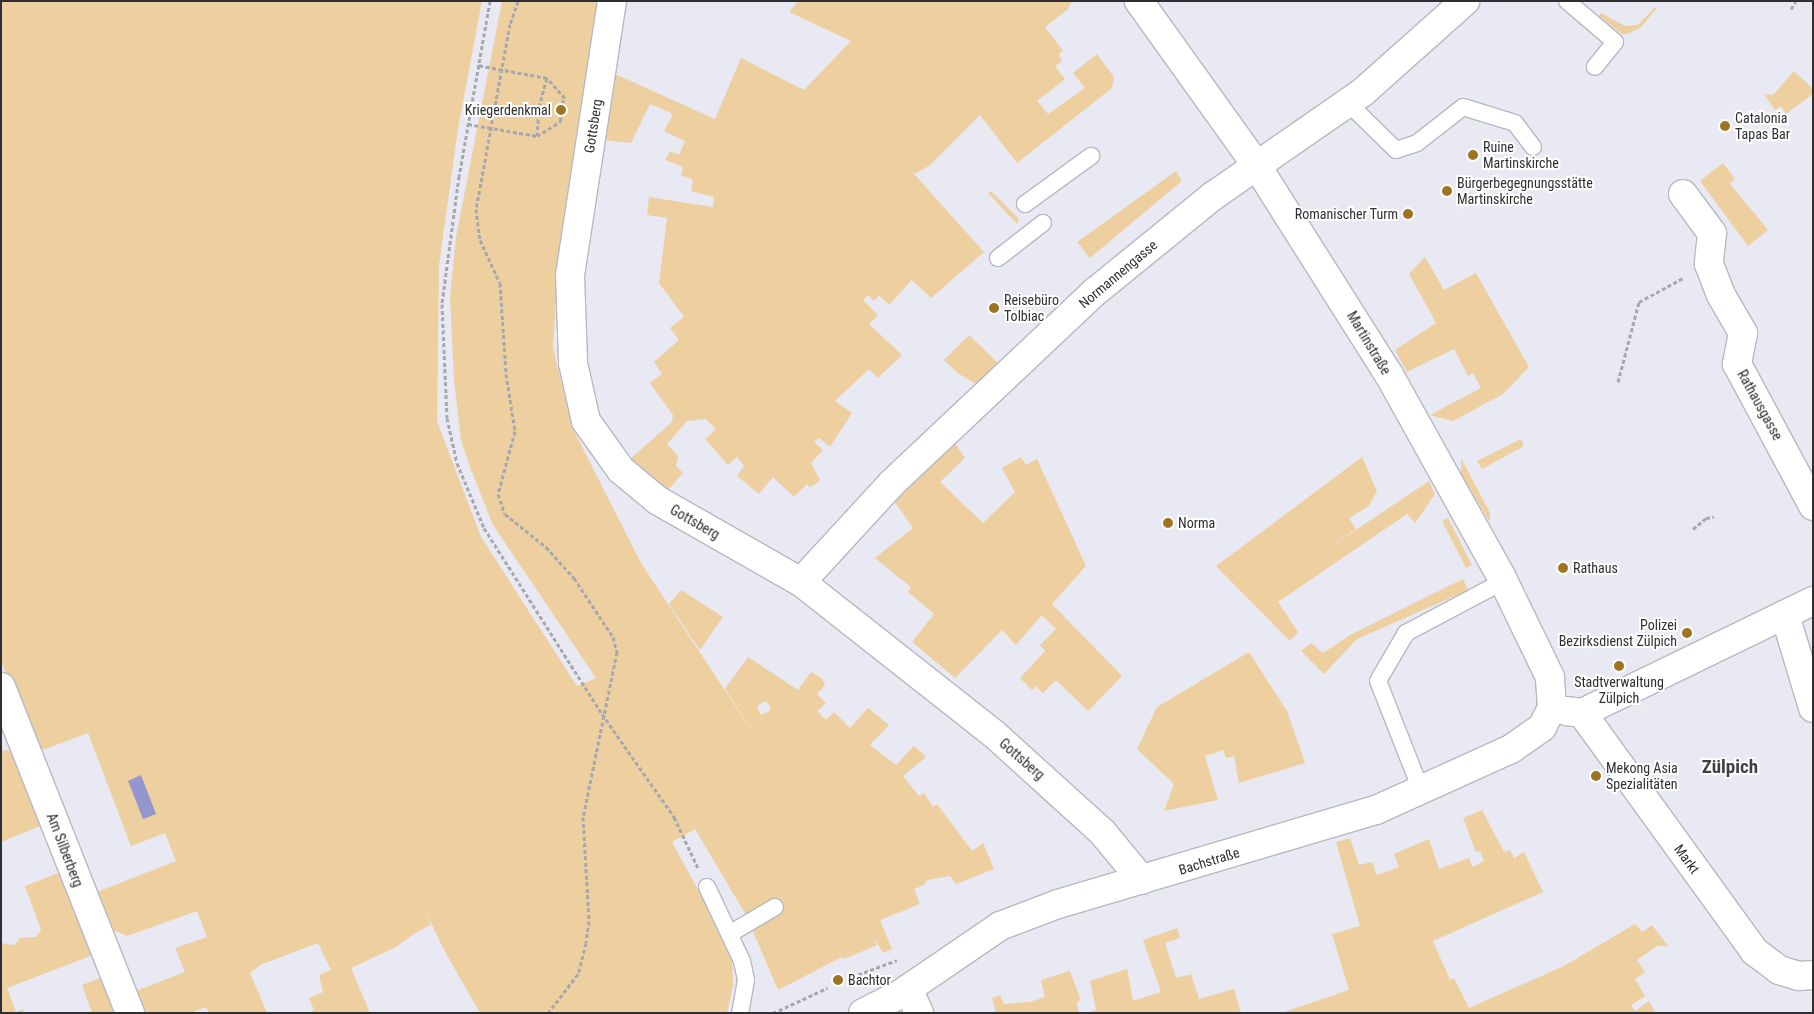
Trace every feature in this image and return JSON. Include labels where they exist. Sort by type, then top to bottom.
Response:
[{"type":"street","name":"Gottsberg","points":[[612,1],[570,275],[573,364],[580,404],[599,441],[620,470],[657,500],[800,582],[846,615],[1021,756],[1103,834],[1142,880]]},
{"type":"street","name":"Martinstraße","points":[[1139,1],[1257,166],[1389,375],[1504,581],[1550,677],[1552,708]]},
{"type":"street","name":"Normannengasse","points":[[800,582],[892,483],[1018,361],[1106,282],[1257,166],[1348,103],[1465,1]]},
{"type":"street","name":"Rathausgasse","points":[[1684,194],[1712,233],[1709,264],[1720,295],[1743,333],[1737,364],[1813,506]]},
{"type":"street","points":[[1552,708],[1582,714],[1813,601]]},
{"type":"street","points":[[1785,615],[1813,708]]},
{"type":"street","name":"Am Silberberg","points":[[1,687],[130,1013]]},
{"type":"street","name":"Bachstraße","points":[[863,1013],[913,1001],[1000,926],[1058,904],[1376,810],[1523,742],[1542,727],[1552,708]]},
{"type":"street","name":"Markt","points":[[1582,714],[1754,951],[1779,970],[1799,976],[1813,975]]},
{"type":"lane","points":[[1567,1],[1615,42],[1595,67]]},
{"type":"lane","points":[[1348,103],[1396,150],[1418,143],[1463,107],[1515,123],[1534,147]]},
{"type":"lane","points":[[1024,204],[1091,156]]},
{"type":"lane","points":[[998,258],[1043,222]]},
{"type":"lane","points":[[1422,790],[1378,681],[1406,633],[1504,581]]},
{"type":"lane","points":[[707,887],[731,932],[746,980],[740,1013]]},
{"type":"lane","points":[[731,932],[775,907]]},
{"type":"path","points":[[490,1],[477,65],[442,304],[447,418],[458,463],[484,528],[602,714],[674,817],[707,887]]},
{"type":"path","points":[[518,1],[502,71],[476,208],[480,240],[500,283],[506,374],[515,431],[501,476],[500,505],[512,521],[563,564],[613,637],[616,665],[602,714],[583,817],[589,921],[586,942],[578,974],[548,1013]]},
{"type":"path","points":[[1791,8],[1796,1]]},
{"type":"path","points":[[468,124],[537,136],[562,122],[559,109],[565,98],[547,78],[477,65]]},
{"type":"path","points":[[537,136],[539,107],[547,78]]},
{"type":"path","points":[[1618,382],[1639,302],[1709,264]]},
{"type":"path","points":[[1693,529],[1706,518],[1714,517]]},
{"type":"path","points":[[773,1013],[826,988]]},
{"type":"shaded area","points":[[1,1],[482,1],[458,129],[439,265],[437,421],[481,537],[577,686],[596,678],[493,525],[470,467],[461,440],[454,380],[450,296],[456,237],[502,1],[601,1],[569,189],[557,286],[553,347],[572,427],[641,563],[774,765],[725,689],[748,657],[798,690],[811,672],[822,678],[825,685],[817,694],[826,703],[817,711],[826,720],[834,712],[850,728],[868,708],[889,725],[870,745],[896,765],[914,746],[926,757],[903,776],[919,796],[924,793],[933,807],[937,804],[972,851],[983,843],[994,869],[956,884],[950,876],[927,880],[924,885],[914,889],[920,904],[880,920],[892,949],[883,953],[874,937],[877,945],[844,959],[842,957],[778,990],[746,915],[695,829],[672,842],[732,952],[733,986],[727,1013],[480,1013],[444,950],[424,908],[431,925],[415,933],[396,947],[351,968],[370,1013],[309,1013],[314,1010],[309,998],[323,992],[319,975],[331,970],[318,943],[260,965],[250,973],[267,1013],[209,1013],[206,1007],[190,1013],[139,1013],[131,993],[185,972],[175,948],[207,937],[197,911],[127,936],[106,927],[92,894],[176,861],[165,833],[131,846],[88,733],[37,752],[1,661]],"holes":[[[765,701],[770,706],[770,711],[761,715],[757,706]]]},
{"type":"shaded area","points":[[798,1],[1072,1],[1068,9],[1045,27],[1063,51],[1059,54],[1062,61],[1055,66],[1065,79],[1037,101],[1048,114],[1085,88],[1073,73],[1097,54],[1114,77],[1112,88],[1017,163],[980,115],[929,166],[914,174],[984,252],[931,298],[912,280],[889,305],[879,295],[874,301],[868,295],[863,300],[878,315],[869,324],[902,355],[878,378],[869,369],[835,401],[852,413],[830,447],[819,438],[814,442],[823,450],[811,463],[820,480],[810,488],[807,484],[794,497],[773,477],[759,494],[737,476],[744,466],[737,457],[728,465],[705,439],[716,429],[706,419],[687,421],[667,444],[678,456],[676,466],[683,473],[664,495],[628,461],[672,422],[673,415],[650,383],[662,374],[654,362],[679,340],[670,328],[684,317],[659,283],[667,218],[647,215],[649,197],[713,207],[714,197],[691,191],[693,180],[681,175],[683,167],[665,160],[670,151],[679,155],[685,141],[664,131],[673,114],[650,104],[631,143],[604,140],[615,74],[715,119],[741,58],[804,90],[851,41],[789,12]]},
{"type":"shaded area","points":[[1655,7],[1657,8],[1640,28],[1627,34],[1622,34],[1599,16],[1601,13],[1625,26],[1638,25]]},
{"type":"shaded area","points":[[1794,71],[1813,89],[1813,94],[1786,114],[1781,106],[1775,110],[1764,94],[1773,95]]},
{"type":"shaded area","points":[[1723,163],[1735,179],[1730,184],[1768,230],[1748,246],[1700,181]]},
{"type":"shaded area","points":[[1176,171],[1182,181],[1090,258],[1077,242]]},
{"type":"shaded area","points":[[991,191],[1019,219],[1017,224],[988,193]]},
{"type":"shaded area","points":[[1425,257],[1444,290],[1476,273],[1529,367],[1503,394],[1453,421],[1430,415],[1481,388],[1473,373],[1468,376],[1454,349],[1407,372],[1395,350],[1436,323],[1409,274]]},
{"type":"shaded area","points":[[969,335],[1003,368],[981,387],[959,374],[944,360]]},
{"type":"shaded area","points":[[1521,439],[1524,446],[1482,469],[1477,461]]},
{"type":"shaded area","points":[[953,440],[965,458],[940,482],[983,523],[1015,492],[1002,468],[1021,457],[1026,465],[1037,459],[1086,566],[1052,604],[1122,676],[1088,711],[1056,680],[1043,693],[1035,686],[1032,690],[1020,678],[1045,651],[1040,645],[1056,629],[1042,615],[1016,645],[1002,630],[955,678],[912,642],[934,614],[908,592],[911,587],[875,558],[913,528],[892,498]]},
{"type":"shaded area","points":[[1362,457],[1377,491],[1369,506],[1349,518],[1356,529],[1320,554],[1429,481],[1435,494],[1415,523],[1407,514],[1278,602],[1298,632],[1290,641],[1216,566]]},
{"type":"shaded area","points":[[1461,458],[1490,513],[1490,522],[1461,474]]},
{"type":"shaded area","points":[[1448,518],[1472,565],[1466,568],[1442,521]]},
{"type":"shaded area","points":[[1463,579],[1468,590],[1357,639],[1324,674],[1301,651],[1311,643],[1323,653],[1352,634]]},
{"type":"shaded area","points":[[681,590],[723,617],[700,650],[669,604]]},
{"type":"shaded area","points":[[1249,652],[1287,711],[1305,763],[1239,783],[1234,756],[1226,758],[1223,750],[1205,756],[1218,800],[1164,811],[1174,784],[1137,749],[1157,707]]},
{"type":"shaded area","points":[[7,750],[14,753],[43,825],[1,842],[1,751]]},
{"type":"shaded area","points":[[1482,810],[1504,852],[1510,850],[1514,858],[1524,852],[1543,892],[1433,941],[1450,980],[1454,978],[1469,1008],[1564,966],[1635,924],[1642,932],[1652,925],[1668,946],[1657,946],[1637,960],[1645,972],[1635,979],[1645,996],[1631,1005],[1635,1011],[1649,1001],[1655,1012],[1661,1013],[1281,1013],[1349,990],[1332,934],[1360,926],[1336,842],[1350,838],[1359,865],[1372,862],[1377,875],[1399,867],[1394,854],[1429,839],[1439,869],[1469,858],[1472,867],[1484,861],[1480,851],[1476,852],[1463,818]]},
{"type":"shaded area","points":[[61,872],[93,955],[7,988],[16,1012],[23,1009],[24,1013],[1,1013],[1,943],[15,945],[20,938],[36,937],[41,930],[25,886]]},
{"type":"shaded area","points":[[1177,928],[1180,938],[1165,943],[1176,978],[1191,974],[1199,999],[1234,989],[1241,1013],[1087,1013],[1096,1010],[1090,981],[1127,969],[1133,1001],[1161,992],[1143,940]]},
{"type":"shaded area","points":[[1070,971],[1081,1000],[1077,1002],[1079,1013],[996,1013],[992,998],[1000,995],[1004,1004],[1030,1002],[1045,997],[1041,980]]},
{"type":"shaded area","points":[[102,977],[115,1013],[92,1013],[82,985]]},
{"type":"water","points":[[141,775],[156,814],[143,819],[128,781]]},
{"type":"place","name":"Kriegerdenkmal","points":[[561,110]]},
{"type":"place","name":"Catalonia Tapas Bar","points":[[1725,126]]},
{"type":"place","name":"Ruine Martinskirche","points":[[1473,155]]},
{"type":"place","name":"Bürgerbegegnungsstätte Martinskirche","points":[[1447,191]]},
{"type":"place","name":"Romanischer Turm","points":[[1408,214]]},
{"type":"place","name":"Reisebüro Tolbiac","points":[[994,308]]},
{"type":"place","name":"Norma","points":[[1168,523]]},
{"type":"place","name":"Rathaus","points":[[1563,568]]},
{"type":"place","name":"Polizei Bezirksdienst Zülpich","points":[[1687,633]]},
{"type":"place","name":"Stadtverwaltung Zülpich","points":[[1619,666]]},
{"type":"place","name":"Mekong Asia Spezialitäten","points":[[1596,776]]},
{"type":"place","name":"Bachtor","points":[[838,980]]},
{"type":"district","name":"Zülpich","points":[[1730,767]]}]
